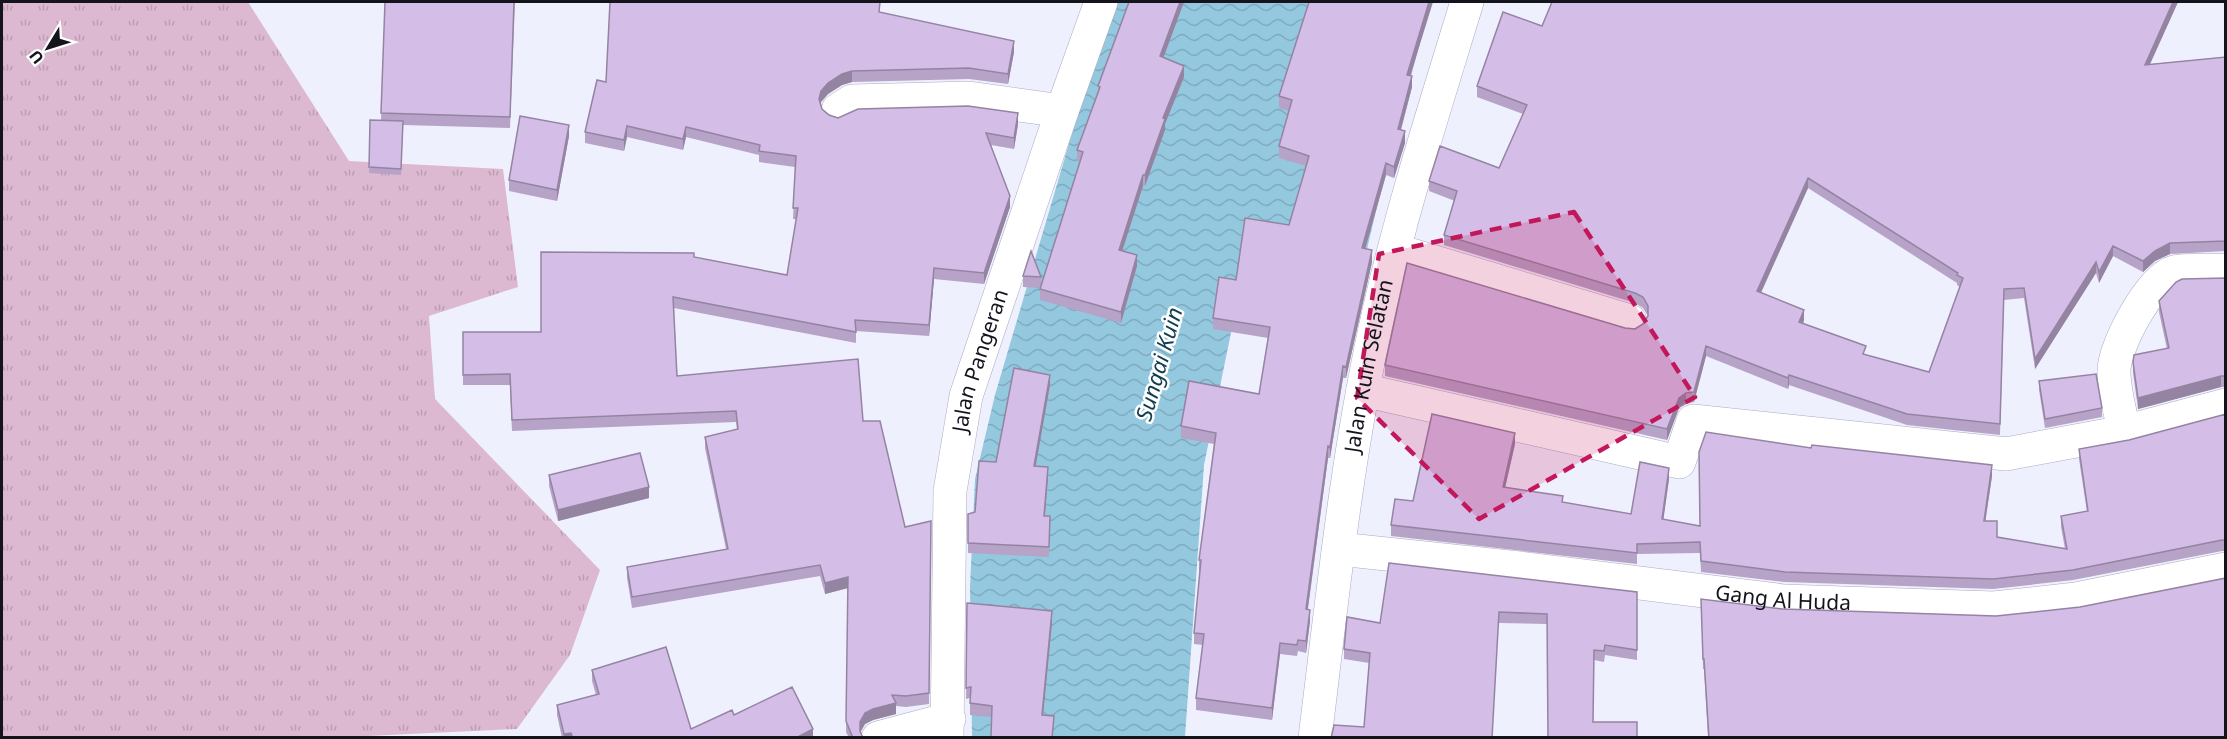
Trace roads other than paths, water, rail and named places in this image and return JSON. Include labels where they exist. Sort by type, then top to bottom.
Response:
[{"type":"street","name":"Jalan Pangeran","points":[[948,728],[950,492],[966,396],[1101,2]]},
{"type":"street","name":"Jalan Kuin Selatan","points":[[1315,738],[1339,549],[1375,327],[1409,194],[1467,2]]},
{"type":"street","points":[[838,110],[852,100],[969,98],[1062,111]]},
{"type":"street","points":[[1395,249],[1630,321]]},
{"type":"street","points":[[2124,432],[2114,371],[2122,342],[2137,311],[2152,288],[2173,272],[2226,270]]},
{"type":"street","points":[[1363,390],[1679,462],[1693,421],[2006,454],[2124,432],[2226,405]]},
{"type":"street","name":"Gang Al Huda","points":[[1339,549],[1519,568],[1784,601],[1994,608],[2076,599],[2226,569]]},
{"type":"street","points":[[878,738],[948,728]]},
{"type":"water","name":"Sungai Kuin","points":[[1115,2],[1428,2],[1417,38],[1358,287],[1234,318],[1204,465],[1185,737],[972,738],[970,587],[975,479],[995,395],[1088,79]]}]
